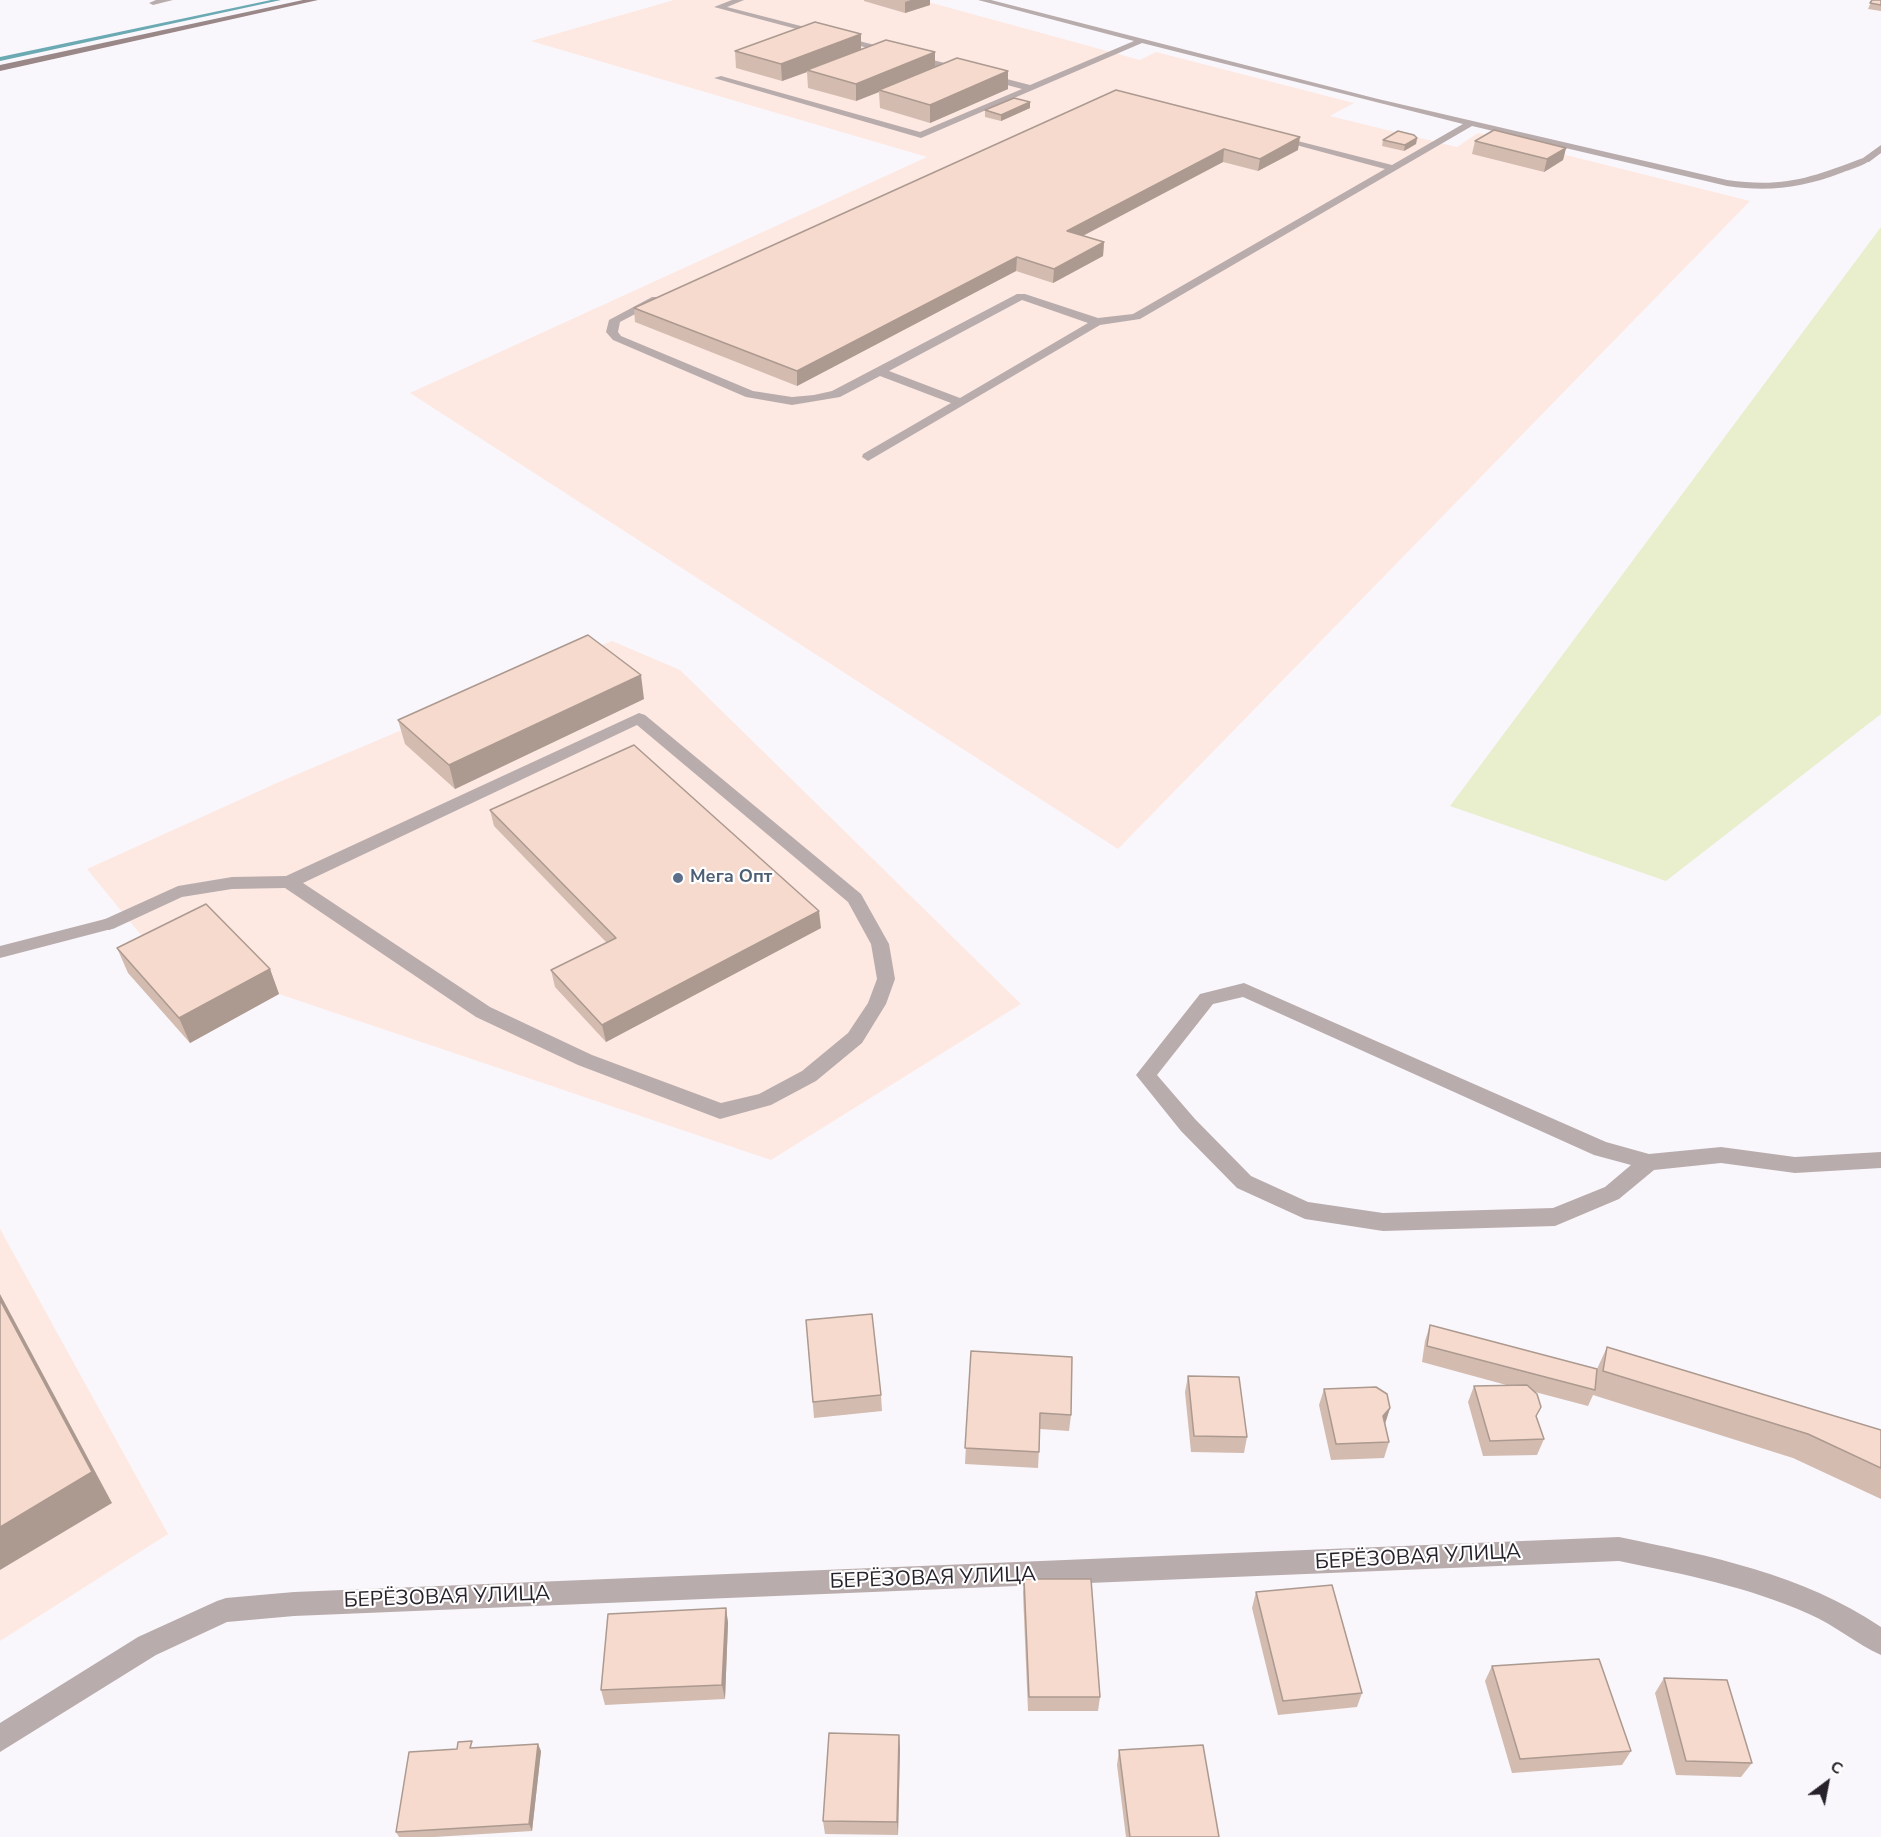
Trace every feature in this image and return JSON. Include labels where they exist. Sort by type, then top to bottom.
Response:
[{"type":"main road","points":[[0,68],[314,0]]},
{"type":"street","points":[[153,3],[169,0]]},
{"type":"street","points":[[740,0],[718,7],[1030,88]]},
{"type":"street","points":[[982,0],[1139,42],[1472,123],[1751,187],[1792,187],[1866,160],[1881,148]]},
{"type":"street","points":[[718,78],[921,135],[1139,42]]},
{"type":"street","points":[[868,457],[1097,322],[1136,317],[1472,123]]},
{"type":"street","points":[[1260,133],[1394,168]]},
{"type":"street","points":[[668,294],[624,313],[615,320],[612,332],[617,338],[628,343],[750,394],[792,401],[836,394],[1021,296],[1097,322]]},
{"type":"street","points":[[878,371],[960,402]]},
{"type":"street","points":[[0,952],[110,924],[178,892],[232,884],[289,882],[639,718],[855,898],[880,944],[886,980],[877,1004],[855,1038],[809,1076],[764,1100],[720,1111],[585,1060],[483,1012],[289,882]]},
{"type":"street","points":[[1650,1162],[1612,1193],[1555,1217],[1383,1222],[1305,1210],[1245,1182],[1188,1125],[1146,1075],[1207,999],[1244,990],[1601,1149],[1650,1162],[1721,1155],[1796,1165],[1881,1160]]},
{"type":"street","name":"БЕРЁЗОВАЯ УЛИЦА","points":[[0,1738],[147,1646],[226,1610],[294,1604],[1619,1550],[1690,1564],[1804,1597],[1864,1629],[1881,1642]]},
{"type":"shaded area","points":[[674,0],[921,0],[1140,60],[1156,52],[1354,103],[1330,116],[1457,147],[1478,133],[1750,201],[1118,849],[410,393],[927,157],[531,41]]},
{"type":"shaded area","points":[[612,641],[680,670],[1021,1004],[771,1160],[279,994],[159,957],[87,869],[279,782]]},
{"type":"shaded area","points":[[0,1229],[168,1534],[0,1641]]},
{"type":"green space","points":[[1881,227],[1881,714],[1666,881],[1450,806]]},
{"type":"building","points":[[1872,0],[1881,0],[1881,5],[1870,3]]},
{"type":"building","points":[[815,22],[861,34],[781,64],[735,51]]},
{"type":"building","points":[[886,40],[935,52],[856,84],[807,70]]},
{"type":"building","points":[[957,58],[1008,71],[930,105],[879,90]]},
{"type":"building","points":[[1116,90],[1300,137],[1260,159],[1224,149],[1067,231],[1104,242],[1054,269],[1017,257],[797,371],[634,308]]},
{"type":"building","points":[[1014,98],[1030,102],[1001,115],[985,110]]},
{"type":"building","points":[[1494,130],[1566,148],[1547,159],[1475,141]]},
{"type":"building","points":[[1398,131],[1417,138],[1405,145],[1383,140]]},
{"type":"building","points":[[588,635],[641,675],[449,765],[398,720]]},
{"type":"building","points":[[634,745],[819,911],[602,1025],[551,970],[616,938],[490,810]]},
{"type":"building","points":[[206,904],[270,969],[179,1018],[117,948]]},
{"type":"building","points":[[0,1300],[92,1472],[0,1527]]},
{"type":"building","points":[[872,1314],[881,1395],[813,1402],[806,1320]]},
{"type":"building","points":[[1430,1325],[1597,1369],[1595,1390],[1427,1346]]},
{"type":"building","points":[[1607,1347],[1881,1430],[1881,1468],[1808,1434],[1603,1371]]},
{"type":"building","points":[[971,1351],[1072,1357],[1071,1415],[1040,1413],[1039,1452],[965,1448]]},
{"type":"building","points":[[1188,1376],[1239,1377],[1247,1437],[1194,1436]]},
{"type":"building","points":[[1527,1385],[1537,1394],[1541,1407],[1536,1416],[1544,1439],[1490,1441],[1474,1386]]},
{"type":"building","points":[[1376,1387],[1387,1394],[1390,1408],[1383,1416],[1389,1442],[1336,1444],[1324,1389]]},
{"type":"building","points":[[1024,1579],[1091,1579],[1100,1697],[1029,1697]]},
{"type":"building","points":[[1332,1585],[1362,1693],[1283,1701],[1256,1592]]},
{"type":"building","points":[[726,1608],[722,1685],[601,1690],[608,1614]]},
{"type":"building","points":[[1599,1659],[1631,1751],[1520,1759],[1492,1666]]},
{"type":"building","points":[[1664,1678],[1727,1680],[1752,1763],[1686,1761]]},
{"type":"building","points":[[829,1733],[899,1735],[897,1822],[823,1821]]},
{"type":"building","points":[[472,1741],[470,1748],[538,1744],[529,1824],[396,1832],[409,1752],[457,1749],[458,1742]]},
{"type":"building","points":[[1203,1745],[1219,1837],[1130,1837],[1119,1750]]},
{"type":"waterway","points":[[0,59],[278,0]]},
{"type":"place","name":"Мега Опт","points":[[678,878]]}]
